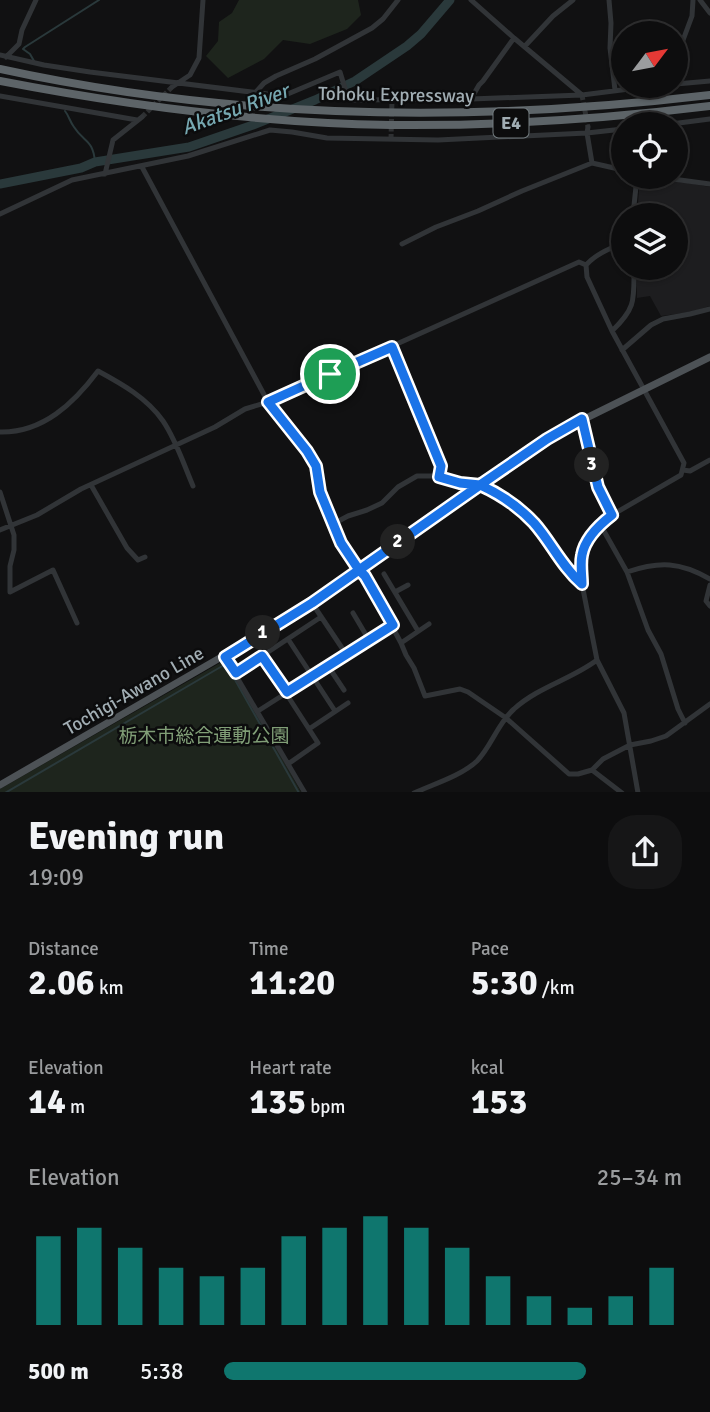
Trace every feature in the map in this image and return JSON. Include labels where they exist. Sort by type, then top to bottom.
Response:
[{"type":"highway","name":"Tohoku Expressway","points":[[0,69],[114,90],[239,105],[337,111],[441,113],[546,110],[710,95]]},
{"type":"highway","name":"Tohoku Expressway","points":[[0,81],[111,101],[215,114],[388,125],[548,122],[710,106]]},
{"type":"main road","name":"Tochigi-Awano Line","points":[[0,785],[225,657],[312,603],[547,439],[582,419],[710,357]]},
{"type":"street","points":[[3,56],[19,44],[22,30],[36,0]]},
{"type":"street","points":[[174,85],[190,75],[199,58],[203,0]]},
{"type":"street","points":[[256,92],[276,76],[315,59],[372,28],[398,0]]},
{"type":"street","points":[[471,0],[582,95]]},
{"type":"street","points":[[525,46],[553,16],[573,0]]},
{"type":"street","points":[[609,0],[611,56]]},
{"type":"street","points":[[688,27],[697,0],[710,13]]},
{"type":"street","points":[[471,99],[514,38]]},
{"type":"street","points":[[3,56],[174,85],[283,96],[340,72],[347,95],[353,100],[582,95],[611,91]]},
{"type":"street","points":[[688,83],[710,81]]},
{"type":"street","points":[[0,96],[139,118],[113,140],[105,174]]},
{"type":"street","points":[[688,122],[710,119]]},
{"type":"street","points":[[0,214],[72,180],[142,167],[214,149],[270,130],[327,138],[438,139],[611,129]]},
{"type":"street","points":[[587,130],[592,163]]},
{"type":"street","points":[[402,244],[436,227],[592,163],[611,167]]},
{"type":"street","points":[[142,167],[268,402],[316,466],[320,492],[341,543],[365,576],[393,625],[425,696],[460,689],[468,692],[506,718],[569,774],[592,770],[603,759],[630,745],[666,736],[710,704]]},
{"type":"street","points":[[688,181],[710,184]]},
{"type":"street","points":[[611,248],[586,265],[587,277],[612,331],[684,463],[681,475],[600,524],[582,554],[582,584],[597,660],[624,713],[638,792]]},
{"type":"street","points":[[0,530],[37,515],[91,485],[176,446],[245,409],[268,402],[579,262],[586,265]]},
{"type":"street","points":[[612,331],[625,319],[633,306],[634,280]]},
{"type":"street","points":[[622,350],[663,319],[710,309]]},
{"type":"street","points":[[392,347],[441,466],[439,477]]},
{"type":"street","points":[[0,432],[41,423],[54,416],[70,404],[98,371],[122,383],[148,404],[163,421],[194,486]]},
{"type":"street","points":[[582,419],[598,487],[612,515]]},
{"type":"street","points":[[683,470],[690,471],[710,460]]},
{"type":"street","points":[[333,524],[382,503],[412,478],[427,475],[480,485],[503,497],[534,524],[582,584]]},
{"type":"street","points":[[91,485],[127,548],[138,560],[145,557]]},
{"type":"street","points":[[0,492],[14,535],[10,592],[53,570],[78,623]]},
{"type":"street","points":[[600,524],[627,572],[648,630],[661,654],[685,723]]},
{"type":"street","points":[[627,572],[647,565],[669,565],[693,570],[710,579]]},
{"type":"street","points":[[384,574],[418,631]]},
{"type":"street","points":[[395,592],[408,585]]},
{"type":"street","points":[[710,585],[706,601],[710,606]]},
{"type":"street","points":[[312,603],[346,654]]},
{"type":"street","points":[[353,613],[369,640]]},
{"type":"street","points":[[236,673],[321,617]]},
{"type":"street","points":[[401,643],[429,624]]},
{"type":"street","points":[[258,711],[393,625]]},
{"type":"street","points":[[288,639],[335,711]]},
{"type":"street","points":[[262,656],[318,743],[288,764]]},
{"type":"street","points":[[225,657],[304,792]]},
{"type":"street","points":[[416,792],[477,761],[513,709],[597,660]]},
{"type":"street","points":[[328,666],[344,690]]},
{"type":"street","points":[[309,729],[348,703]]},
{"type":"street","points":[[592,770],[621,792]]},
{"type":"street","points":[[431,786],[435,792]]},
{"type":"street","points":[[611,792],[617,788]]},
{"type":"shaded area","points":[[688,183],[710,187],[710,306],[661,316],[650,296],[637,298],[637,280],[688,280],[688,203],[638,203],[639,189],[688,189]]},
{"type":"green space","points":[[239,0],[358,0],[361,15],[347,29],[310,44],[283,40],[264,59],[228,78],[206,56],[218,41],[219,22],[232,13]]},
{"type":"green space","name":"栃木市総合運動公園","points":[[220,663],[230,667],[301,792],[0,792],[0,789]]},
{"type":"waterway","points":[[34,61],[23,49],[25,47],[99,0]]},
{"type":"waterway","name":"Akatsu River","points":[[0,184],[81,168],[95,162],[189,147],[315,100],[355,81],[407,46],[450,0]]},
{"type":"waterway","points":[[65,111],[90,145],[95,162]]},
{"type":"waterway","points":[[7,792],[224,665],[228,667]]},
{"type":"waterway","points":[[234,678],[298,792]]},
{"type":"tunnel","points":[[142,117],[172,87]]},
{"type":"tunnel","points":[[582,95],[588,127]]},
{"type":"tunnel","points":[[391,139],[392,100]]},
{"type":"route","points":[[330,374],[268,402],[316,466],[320,492],[341,543],[359,570],[225,657],[236,673],[262,656],[287,692],[393,625],[359,570],[480,485],[503,497],[534,524],[582,584],[582,554],[590,537],[600,524],[612,515],[598,487],[582,419],[547,439],[480,485],[471,485],[439,477],[441,466],[392,347],[330,374]]}]
